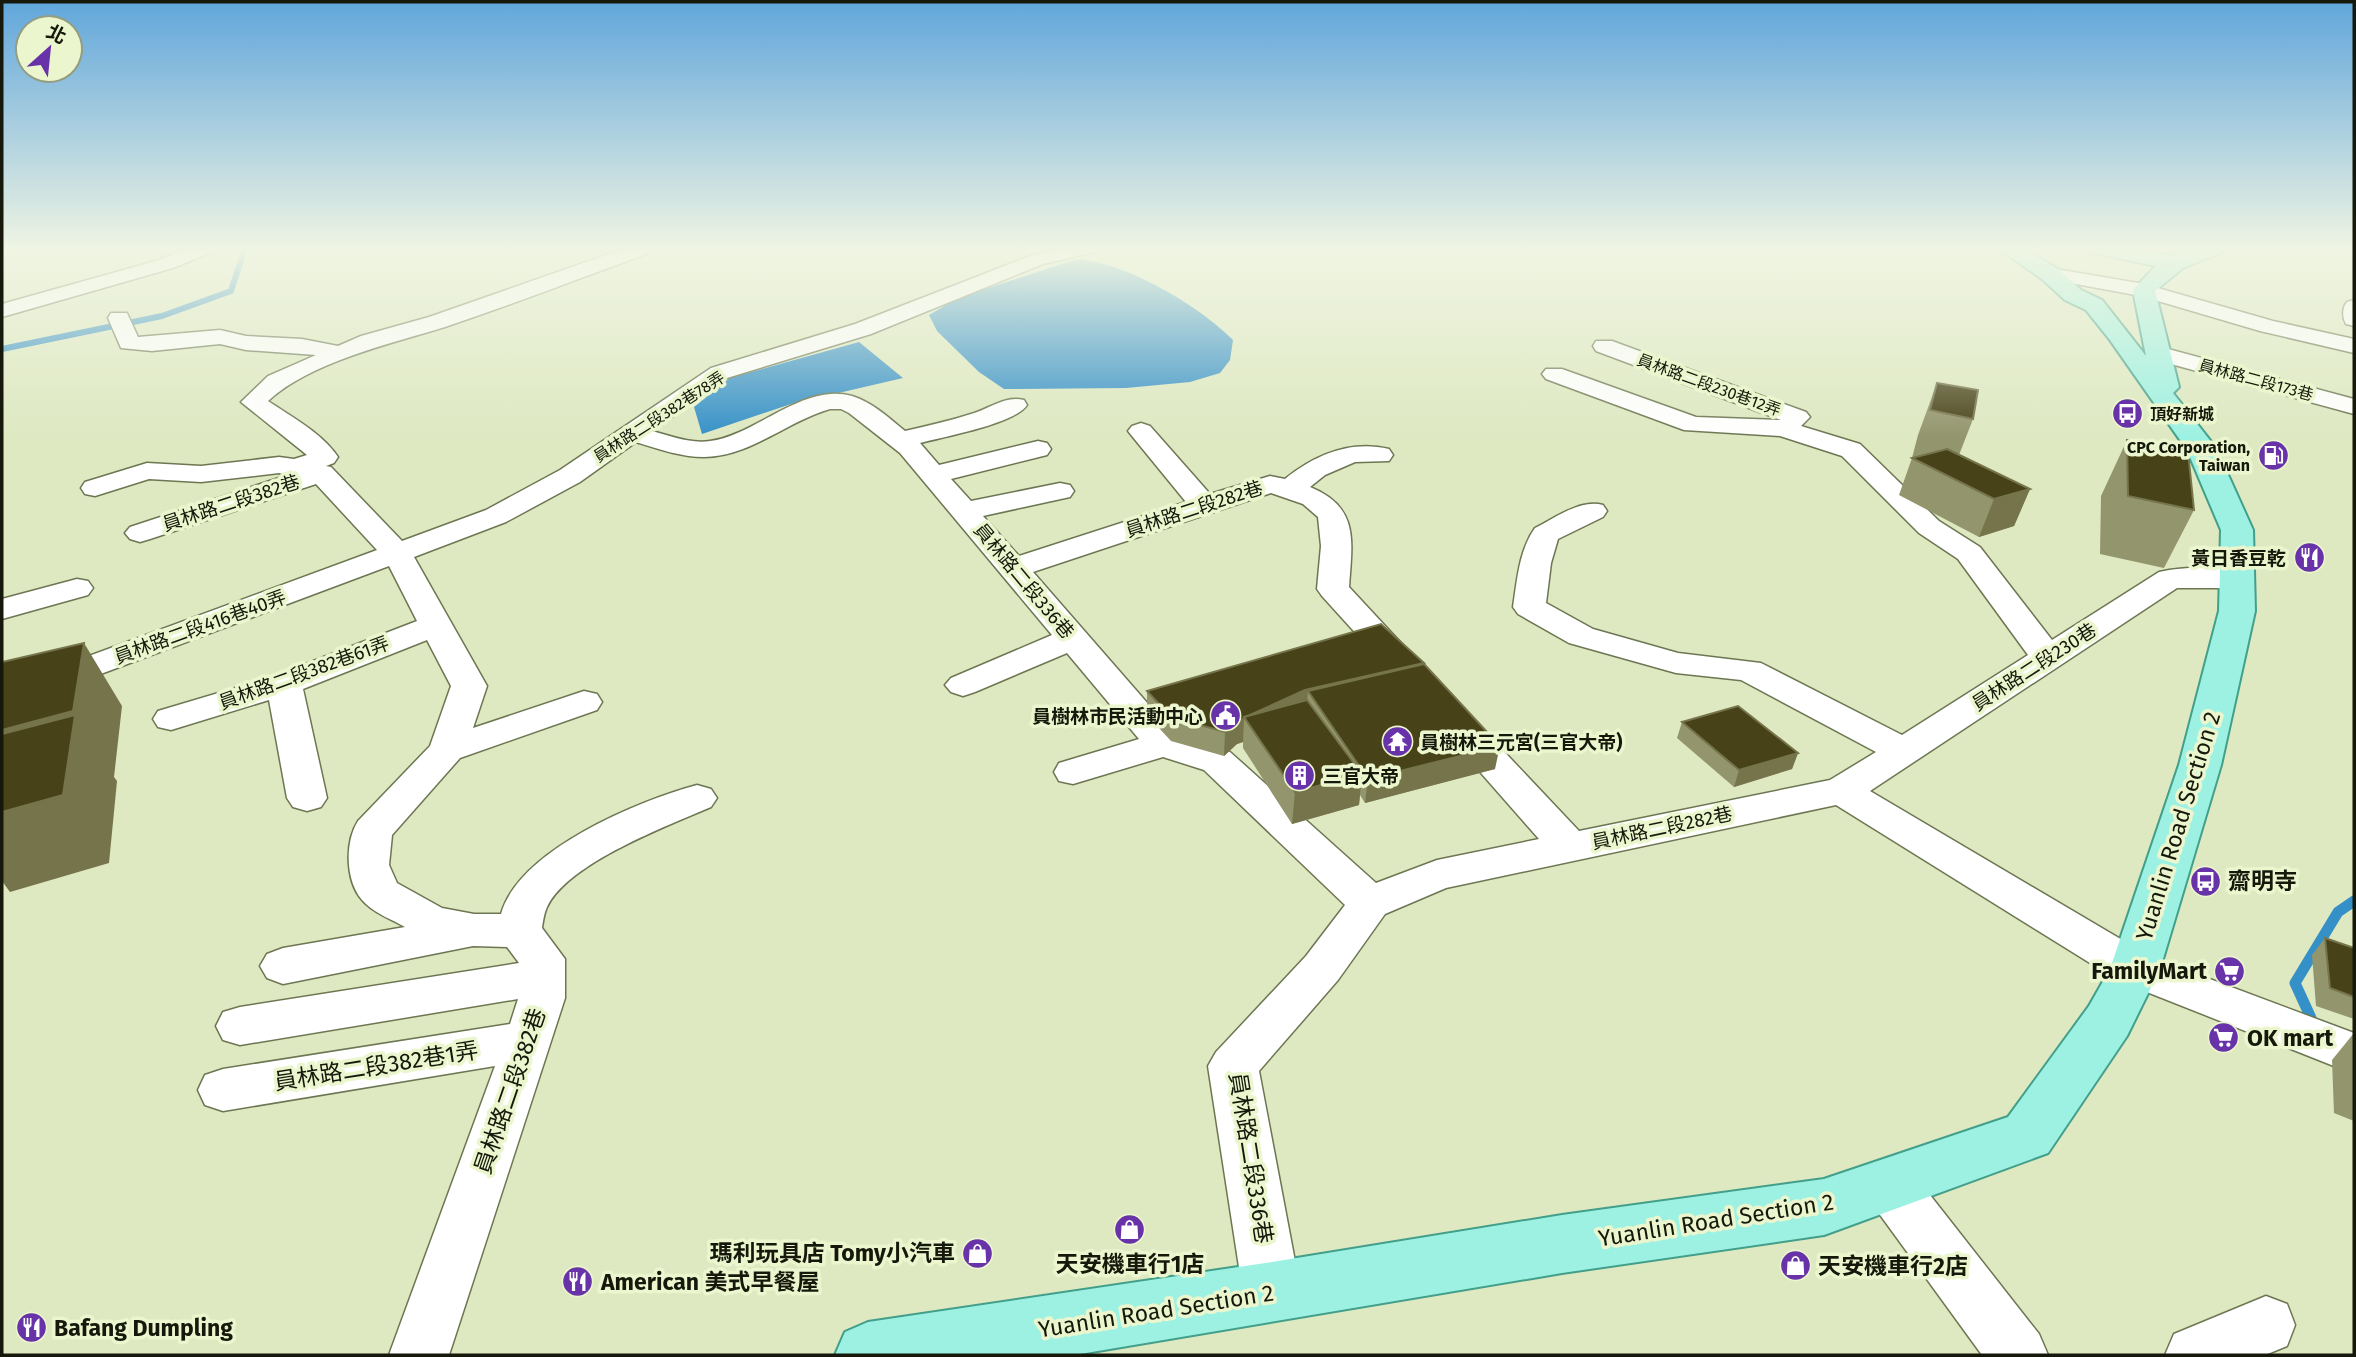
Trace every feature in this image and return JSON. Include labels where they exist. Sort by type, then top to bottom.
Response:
[{"type":"main road","name":"Yuanlin Road Section 2","points":[[867,1355],[1272,1293],[1562,1244],[1824,1207],[2028,1135],[2108,1021],[2135,968],[2200,765],[2237,611],[2237,530],[2201,448],[2173,413],[2119,335],[2106,311]]},
{"type":"main road","name":"Yuanlin Road Section 2","points":[[2148,311],[2173,413]]},
{"type":"street","points":[[95,488],[147,471],[201,474],[279,465],[308,470],[325,457],[296,430],[253,402],[276,381],[339,353],[466,311]]},
{"type":"street","name":"員林路二段382巷78弄","points":[[397,553],[496,516],[570,476],[719,373],[863,329],[905,311]]},
{"type":"street","points":[[2221,311],[2354,346]]},
{"type":"street","points":[[2354,312],[2354,319]]},
{"type":"street","points":[[119,318],[129,343],[152,344],[220,337],[246,343],[302,346],[339,353]]},
{"type":"street","points":[[2332,342],[2349,339],[2354,332]]},
{"type":"street","name":"員林路二段230巷12弄","points":[[1604,346],[1797,417],[1782,428]]},
{"type":"street","name":"員林路二段173巷","points":[[2157,353],[2354,407]]},
{"type":"street","name":"員林路二段230巷12弄","points":[[1554,374],[1693,425],[1782,428],[1851,450],[1929,527],[1969,553],[2048,657]]},
{"type":"street","name":"員林路二段336巷","points":[[632,433],[672,444],[710,450],[747,438],[814,407],[844,401],[901,440],[1163,744]]},
{"type":"street","points":[[901,440],[983,419],[1015,405]]},
{"type":"street","points":[[1140,431],[1204,505]]},
{"type":"street","points":[[933,475],[1038,449]]},
{"type":"street","points":[[1290,489],[1315,469],[1351,454],[1380,455]]},
{"type":"street","name":"員林路二段382巷","points":[[140,533],[308,470],[397,553],[469,686],[447,750],[372,831],[368,865],[380,893],[432,922],[474,930],[519,931],[542,959],[542,999],[419,1355]]},
{"type":"street","name":"員林路二段282巷","points":[[1013,568],[1270,484],[1306,493],[1330,510],[1338,530],[1333,589],[1570,847],[1842,791]]},
{"type":"street","points":[[964,511],[1060,491]]},
{"type":"street","points":[[1593,511],[1545,534],[1536,563],[1529,607],[1581,636],[1676,663],[1749,670],[1903,751]]},
{"type":"street","name":"員林路二段416巷40弄","points":[[3,702],[397,553]]},
{"type":"street","name":"員林路二段230巷","points":[[1842,791],[2170,579],[2237,579]]},
{"type":"street","points":[[9,596],[76,588]]},
{"type":"street","name":"員林路二段382巷61弄","points":[[171,719],[284,684],[436,625]]},
{"type":"street","points":[[963,685],[1072,638]]},
{"type":"street","points":[[284,684],[307,798]]},
{"type":"street","points":[[447,750],[584,702]]},
{"type":"street","points":[[1073,772],[1163,744],[1217,761],[1370,903],[1437,875],[1570,847]]},
{"type":"street","points":[[1842,791],[2135,968],[2354,1054]]},
{"type":"street","points":[[519,931],[526,902],[543,881],[601,840],[697,799]]},
{"type":"street","name":"員林路二段336巷","points":[[1272,1293],[1233,1066],[1322,968],[1370,903]]},
{"type":"street","points":[[283,966],[474,930]]},
{"type":"street","points":[[240,1026],[542,977]]},
{"type":"street","name":"員林路二段382巷1弄","points":[[223,1090],[529,1041]]},
{"type":"street","points":[[1889,1184],[2018,1355]]},
{"type":"street","points":[[2195,1355],[2266,1325]]},
{"type":"water","points":[[935,311],[1199,311],[1233,340],[1230,360],[1220,373],[1190,382],[1126,388],[1004,389],[979,372],[937,331],[929,315]]},
{"type":"water","points":[[859,342],[903,378],[791,404],[702,434],[694,407],[730,378]]},
{"type":"building","points":[[1937,383],[1978,390],[1973,419],[1930,410]]},
{"type":"building","points":[[2127,440],[2188,452],[2194,510],[2128,496]]},
{"type":"building","points":[[1947,449],[2030,489],[1994,499],[1912,458]]},
{"type":"building","points":[[1381,624],[1424,663],[1305,690],[1244,717],[1225,732],[1171,717],[1147,691]]},
{"type":"building","points":[[84,643],[73,711],[2,730],[2,662]]},
{"type":"building","name":"員樹林三元宮(三官大帝)","points":[[1424,664],[1500,746],[1368,779],[1308,691]]},
{"type":"building","points":[[1307,700],[1362,774],[1295,792],[1244,717]]},
{"type":"building","points":[[1738,706],[1798,753],[1739,770],[1682,722]]},
{"type":"building","points":[[75,715],[63,795],[2,812],[2,734]]},
{"type":"building","points":[[2325,938],[2354,948],[2354,997],[2330,988]]},
{"type":"waterway","points":[[2,349],[175,311]]},
{"type":"waterway","points":[[2311,1018],[2295,983],[2338,912],[2354,901]]},
{"type":"place","name":"頂好新城","points":[[2127,414]]},
{"type":"place","name":"CPC Corporation, Taiwan","points":[[2273,456]]},
{"type":"place","name":"黃日香豆乾","points":[[2309,558]]},
{"type":"place","name":"員樹林市民活動中心","points":[[1226,716]]},
{"type":"place","name":"員樹林三元宮(三官大帝)","points":[[1397,742]]},
{"type":"place","name":"三官大帝","points":[[1300,776]]},
{"type":"place","name":"齋明寺","points":[[2205,881]]},
{"type":"place","name":"FamilyMart","points":[[2230,971]]},
{"type":"place","name":"OK mart","points":[[2224,1038]]},
{"type":"place","name":"天安機車行1店","points":[[1130,1230]]},
{"type":"place","name":"瑪利玩具店 Tomy小汽車","points":[[978,1253]]},
{"type":"place","name":"天安機車行2店","points":[[1795,1266]]},
{"type":"place","name":"American 美式早餐屋","points":[[578,1282]]},
{"type":"place","name":"Bafang Dumpling","points":[[31,1328]]}]
